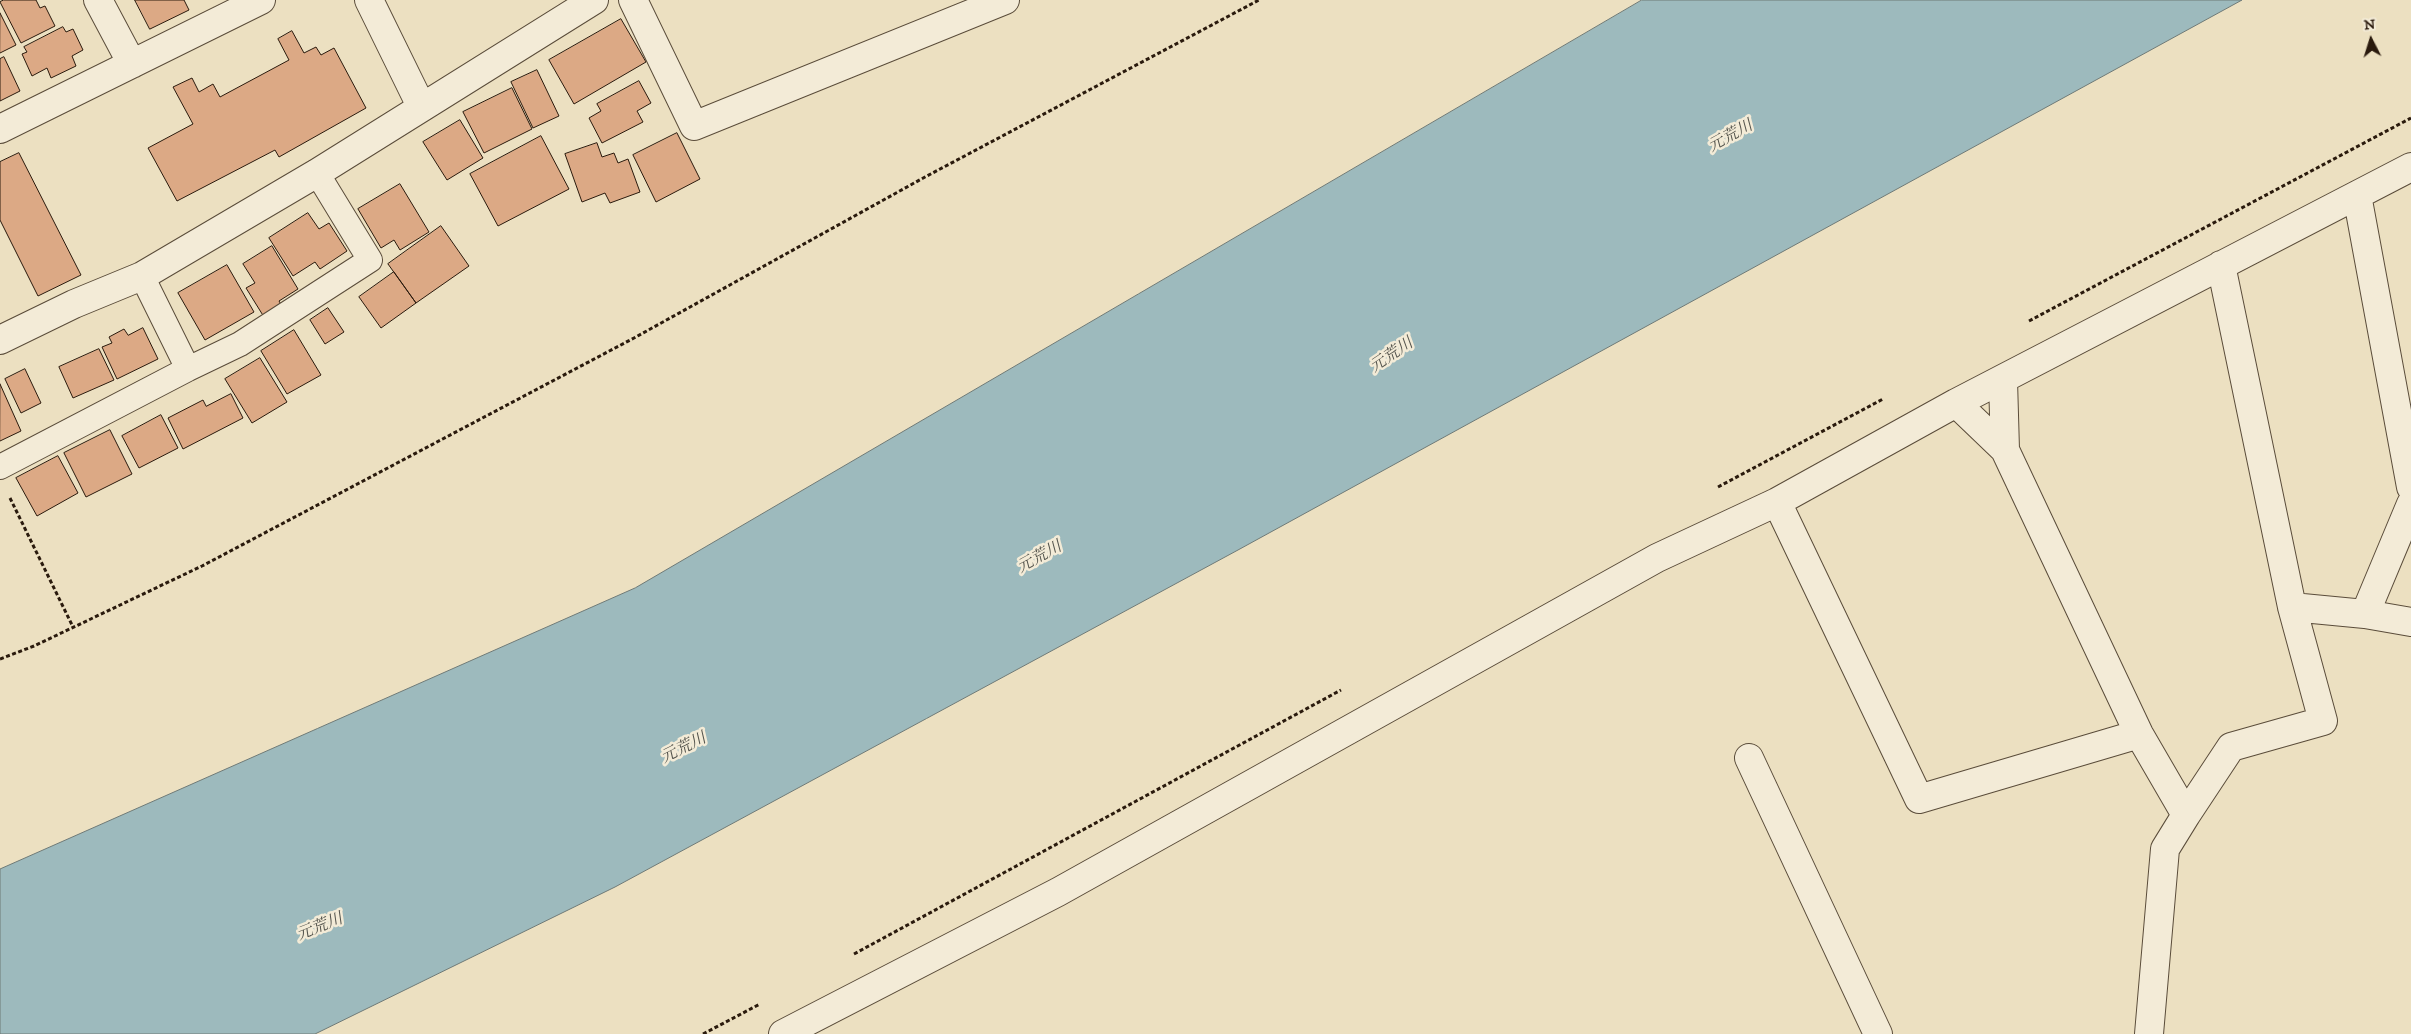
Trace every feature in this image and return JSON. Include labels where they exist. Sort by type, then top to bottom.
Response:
[{"type":"street","points":[[98,0],[132,64]]},
{"type":"street","points":[[0,129],[262,0]]},
{"type":"street","points":[[369,0],[421,106]]},
{"type":"street","points":[[0,340],[74,304],[142,276],[317,172],[594,0]]},
{"type":"street","points":[[633,0],[694,126],[1005,0]]},
{"type":"street","points":[[783,1034],[829,1024],[1058,892],[1657,558],[1777,502],[1956,403],[2411,167]]},
{"type":"street","points":[[2357,195],[2411,488]]},
{"type":"street","points":[[2148,1034],[2165,849],[2230,747],[2323,721],[2292,607],[2221,266]]},
{"type":"street","points":[[2003,380],[2005,450]]},
{"type":"street","points":[[1956,403],[2005,450],[2139,734],[2186,815]]},
{"type":"street","points":[[1777,502],[1919,799],[2139,734]]},
{"type":"street","points":[[2365,614],[2411,504]]},
{"type":"street","points":[[2292,607],[2365,614],[2411,622]]},
{"type":"street","points":[[1749,758],[1878,1034]]},
{"type":"lane","points":[[0,467],[240,344],[370,260],[317,172]]},
{"type":"lane","points":[[142,276],[188,369]]},
{"type":"path","points":[[0,659],[74,627],[202,566],[634,338],[925,177],[1259,0]]},
{"type":"path","points":[[9,495],[74,627]]},
{"type":"water","name":"元荒川","points":[[1642,0],[2242,0],[1238,550],[615,887],[315,1034],[0,1034],[0,869],[635,588]]},
{"type":"building","points":[[4,0],[36,0],[40,8],[45,6],[55,26],[21,43],[0,2]]},
{"type":"building","points":[[135,0],[184,0],[189,10],[150,29]]},
{"type":"building","points":[[0,13],[16,45],[0,53]]},
{"type":"building","points":[[621,19],[646,62],[574,104],[549,60]]},
{"type":"building","points":[[63,27],[66,32],[73,29],[83,50],[72,56],[76,66],[51,78],[47,68],[32,76],[22,54],[27,52],[24,47]]},
{"type":"building","points":[[292,31],[304,53],[316,47],[321,55],[334,48],[366,108],[279,157],[275,150],[177,201],[148,148],[193,124],[173,87],[192,78],[199,92],[213,84],[220,97],[289,60],[278,39]]},
{"type":"building","points":[[4,57],[20,91],[0,101],[0,59]]},
{"type":"building","points":[[537,70],[559,116],[533,128],[511,82]]},
{"type":"building","points":[[639,81],[651,103],[637,111],[643,122],[602,143],[589,118],[601,111],[597,104]]},
{"type":"building","points":[[512,88],[532,129],[484,153],[463,112]]},
{"type":"building","points":[[460,120],[483,158],[447,180],[423,142]]},
{"type":"building","points":[[677,133],[700,179],[656,202],[633,155]]},
{"type":"building","points":[[541,136],[569,189],[498,226],[470,174]]},
{"type":"building","points":[[597,143],[602,157],[614,153],[618,163],[628,159],[640,192],[610,203],[605,193],[582,202],[565,154]]},
{"type":"building","points":[[19,153],[81,275],[38,296],[0,220],[0,162]]},
{"type":"building","points":[[400,184],[429,232],[400,250],[394,240],[381,248],[358,209]]},
{"type":"building","points":[[308,213],[319,229],[329,223],[347,251],[320,269],[315,262],[293,276],[269,238]]},
{"type":"building","points":[[441,226],[469,266],[416,303],[388,264]]},
{"type":"building","points":[[272,246],[298,289],[279,301],[282,306],[264,317],[246,288],[255,283],[243,264]]},
{"type":"building","points":[[227,265],[254,312],[205,340],[178,293]]},
{"type":"building","points":[[394,272],[416,303],[381,328],[359,297]]},
{"type":"building","points":[[328,308],[344,332],[325,344],[310,320]]},
{"type":"building","points":[[143,328],[158,359],[117,379],[102,347],[112,343],[109,337],[124,329],[128,335]]},
{"type":"building","points":[[294,330],[321,375],[287,394],[261,351]]},
{"type":"building","points":[[99,349],[114,380],[73,398],[59,367]]},
{"type":"building","points":[[260,358],[287,402],[252,423],[225,379]]},
{"type":"building","points":[[25,369],[41,403],[21,413],[5,379]]},
{"type":"building","points":[[0,384],[21,431],[0,441]]},
{"type":"building","points":[[231,394],[243,418],[183,449],[168,418],[203,400],[206,406]]},
{"type":"building","points":[[161,415],[178,448],[139,468],[122,436]]},
{"type":"building","points":[[110,430],[132,474],[86,497],[64,453]]},
{"type":"building","points":[[58,456],[78,493],[37,516],[16,478]]}]
